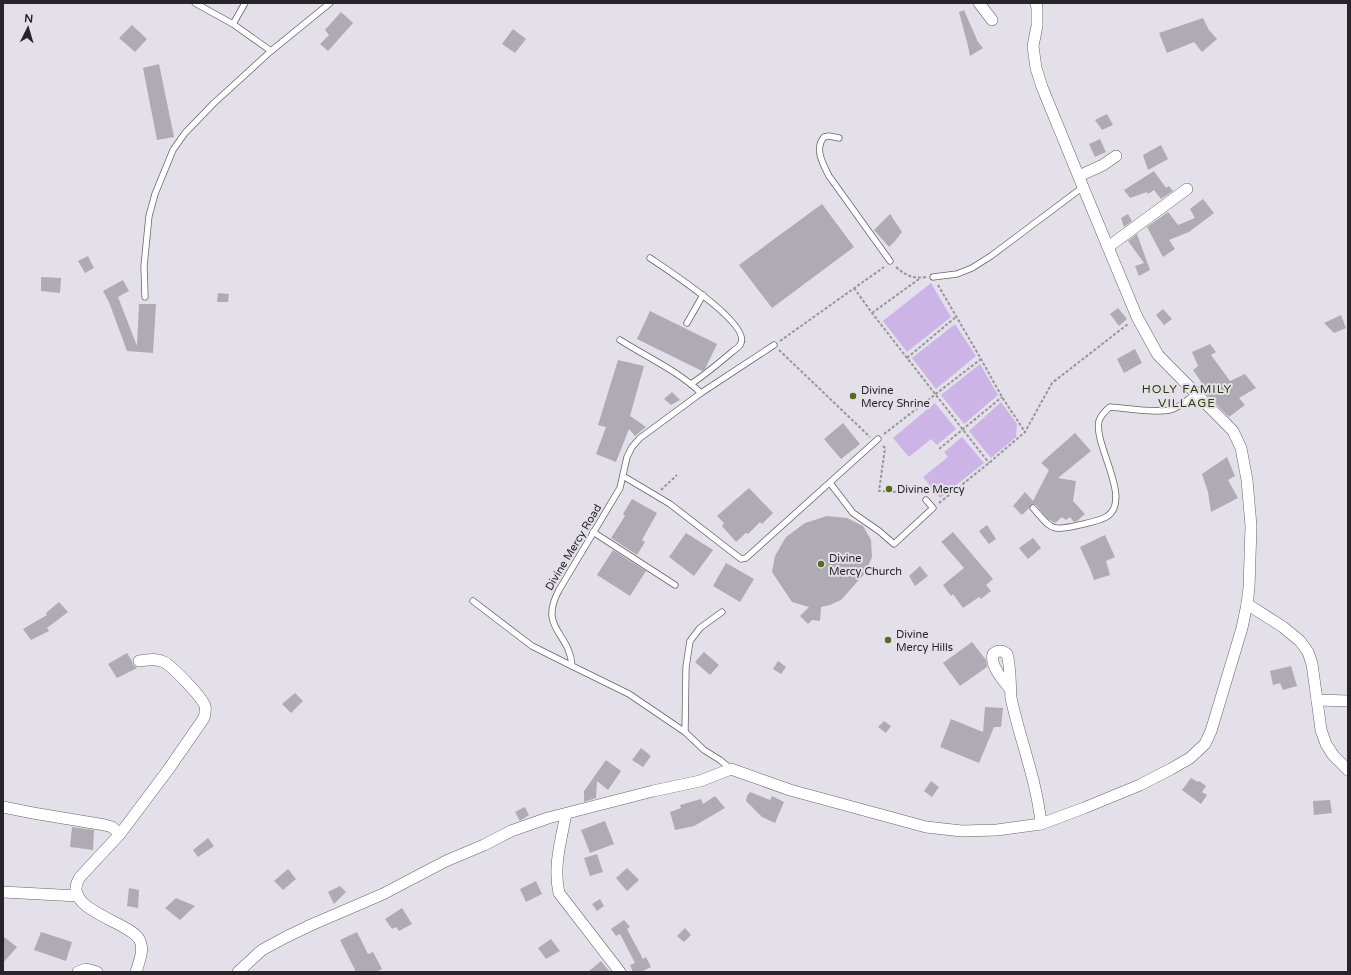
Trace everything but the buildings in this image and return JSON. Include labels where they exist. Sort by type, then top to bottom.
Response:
[{"type":"street","points":[[980,3],[992,20]]},
{"type":"street","points":[[238,972],[262,950],[286,937],[383,894],[511,831],[548,818],[652,791],[700,781],[731,769],[790,790],[926,827],[962,831],[997,830],[1041,824],[1140,785],[1190,758],[1204,744],[1212,731],[1242,628],[1247,604],[1251,526],[1247,480],[1242,448],[1233,431],[1158,355],[1137,317],[1042,87],[1036,68],[1033,46],[1037,26],[1036,3]]},
{"type":"street","points":[[1078,176],[1103,165],[1116,156]]},
{"type":"street","points":[[1108,247],[1187,190]]},
{"type":"street","points":[[1247,604],[1283,627],[1300,641],[1308,652],[1312,664],[1318,700],[1320,730],[1333,755],[1348,770]]},
{"type":"street","points":[[136,972],[142,951],[139,939],[129,930],[97,914],[86,905],[78,896],[75,889],[76,883],[120,834],[168,770],[204,718],[206,711],[205,705],[200,697],[164,662],[155,659],[139,661]]},
{"type":"street","points":[[1010,689],[1015,717],[1038,796],[1041,824]]},
{"type":"street","points":[[1318,700],[1348,702]]},
{"type":"street","points":[[3,807],[105,824],[112,827],[120,834]]},
{"type":"street","points":[[566,814],[556,873],[556,883],[559,893],[620,972]]},
{"type":"street","points":[[3,892],[78,896]]},
{"type":"street","points":[[78,972],[86,969],[97,972]]},
{"type":"lane","points":[[195,3],[233,24],[271,51]]},
{"type":"lane","points":[[233,24],[246,3]]},
{"type":"lane","points":[[145,297],[144,266],[149,216],[155,194],[173,150],[185,133],[271,51],[330,3]]},
{"type":"lane","points":[[839,138],[829,136],[824,137],[820,141],[820,154],[822,162],[829,176],[890,261]]},
{"type":"lane","points":[[933,276],[957,274],[972,268],[991,256],[1083,187]]},
{"type":"lane","points":[[650,258],[713,303],[740,331],[742,338],[741,344],[717,365],[691,384]]},
{"type":"lane","points":[[687,323],[703,295]]},
{"type":"lane","points":[[620,340],[678,375],[701,393]]},
{"type":"lane","name":"Divine Mercy Road","points":[[572,666],[570,654],[564,640],[554,625],[551,609],[559,590],[620,488],[627,457],[632,447],[640,438],[701,393],[774,346]]},
{"type":"lane","points":[[1033,508],[1051,527],[1055,528],[1081,524],[1107,516],[1114,508],[1116,496],[1114,481],[1099,434],[1099,422],[1103,413],[1110,407],[1155,411],[1171,410],[1182,404],[1196,393]]},
{"type":"lane","points":[[623,476],[656,495],[744,559],[876,441]]},
{"type":"lane","points":[[830,483],[853,513],[879,531],[894,544],[933,508],[926,500]]},
{"type":"lane","points":[[593,532],[675,585]]},
{"type":"lane","points":[[473,601],[532,646],[629,694],[685,732],[704,750],[731,769]]},
{"type":"lane","points":[[685,732],[686,667],[690,642],[700,628],[722,612]]},
{"type":"path","points":[[872,313],[920,278],[910,277],[904,274],[890,261],[774,346],[876,441],[981,359]]},
{"type":"path","points":[[933,276],[1002,397],[1025,432]]},
{"type":"path","points":[[854,288],[989,463]]},
{"type":"path","points":[[908,358],[957,316]]},
{"type":"path","points":[[933,508],[1025,432],[1052,383],[1091,351],[1137,317]]},
{"type":"path","points":[[938,449],[1002,397]]},
{"type":"path","points":[[885,448],[879,491],[920,493]]},
{"type":"path","points":[[656,495],[677,475]]},
{"type":"shaded area","points":[[931,283],[951,317],[907,352],[883,321]]},
{"type":"shaded area","points":[[955,324],[976,356],[936,389],[912,358]]},
{"type":"shaded area","points":[[980,364],[998,395],[964,424],[941,395]]},
{"type":"shaded area","points":[[1001,402],[1017,424],[1016,437],[991,458],[969,431]]},
{"type":"shaded area","points":[[935,403],[956,429],[937,445],[931,439],[909,457],[893,438]]},
{"type":"shaded area","points":[[962,437],[984,463],[940,498],[923,477],[948,457],[944,452]]},
{"type":"place","name":"Divine Mercy Shrine","points":[[853,396]]},
{"type":"place","name":"Divine Mercy","points":[[889,489]]},
{"type":"place","name":"Divine Mercy Church","points":[[821,564]]},
{"type":"place","name":"Divine Mercy Hills","points":[[888,640]]},
{"type":"district","name":"HOLY FAMILY VILLAGE","points":[[1187,396]]}]
